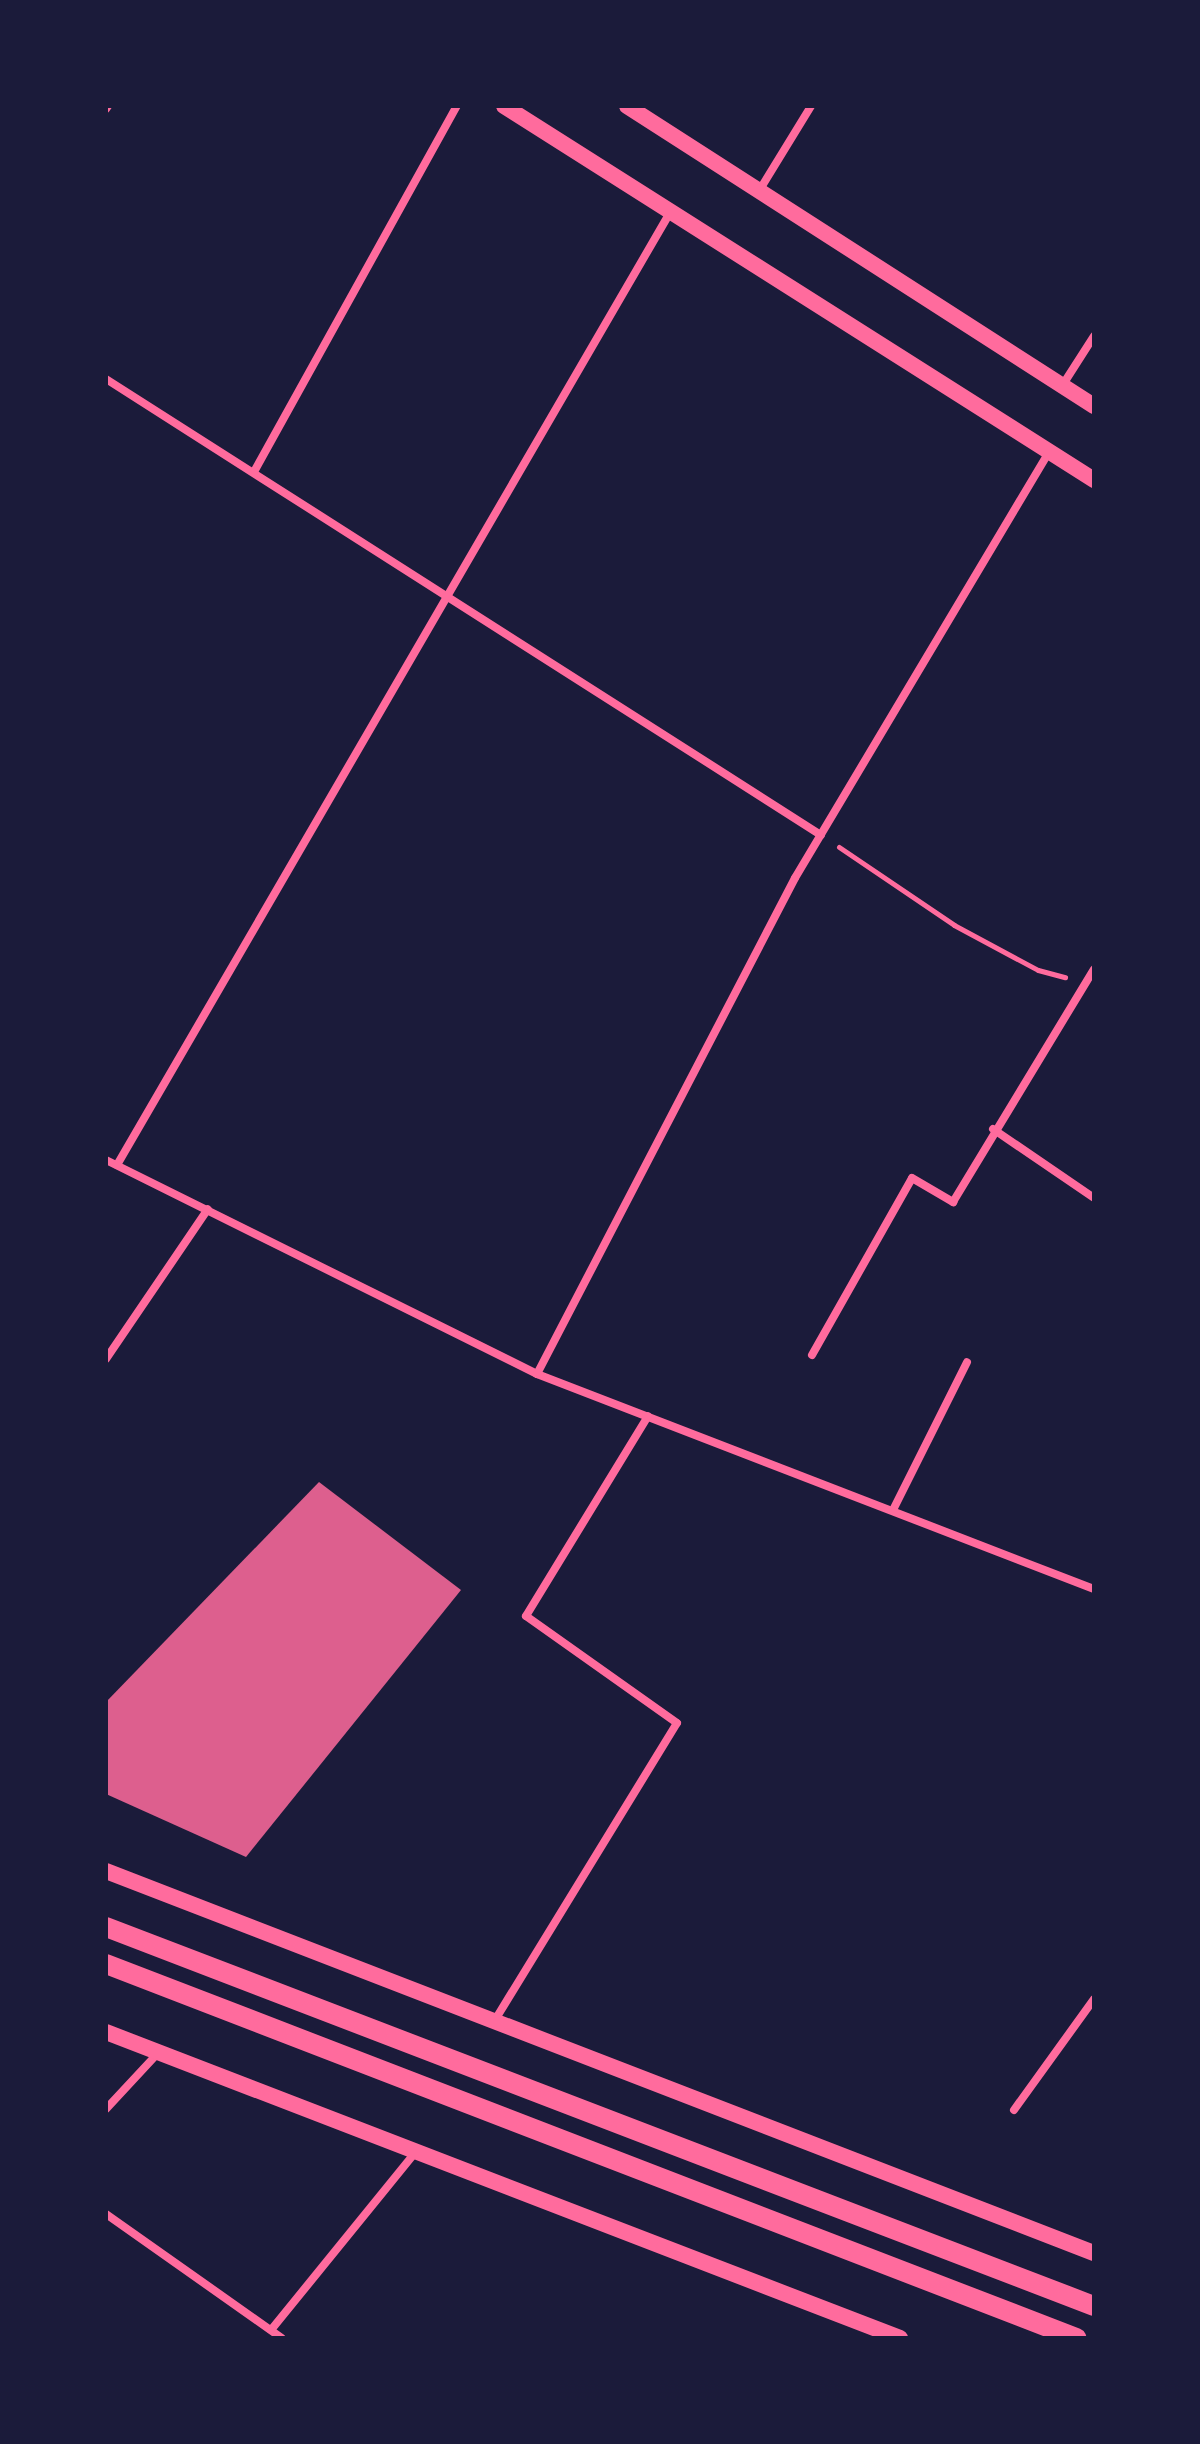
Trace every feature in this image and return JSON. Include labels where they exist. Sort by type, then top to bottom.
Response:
[{"type":"main road","points":[[504,106],[1094,480]]},
{"type":"main road","points":[[627,106],[1094,406]]},
{"type":"main road","points":[[106,1871],[1094,2253]]},
{"type":"main road","points":[[106,1927],[1094,2306]]},
{"type":"main road","points":[[106,1964],[1076,2338]]},
{"type":"main road","points":[[106,2032],[900,2338]]},
{"type":"street","points":[[255,470],[457,106]]},
{"type":"street","points":[[759,191],[811,106]]},
{"type":"street","points":[[117,1165],[671,211]]},
{"type":"street","points":[[1062,386],[1094,336]]},
{"type":"street","points":[[106,379],[255,470],[821,835]]},
{"type":"street","points":[[537,1374],[821,835],[1049,452]]},
{"type":"street","points":[[812,1355],[912,1178],[953,1202],[993,1129],[1094,969]]},
{"type":"street","points":[[993,1129],[1094,1198]]},
{"type":"street","points":[[106,1160],[537,1374],[894,1508],[1094,1589]]},
{"type":"street","points":[[106,1359],[208,1209]]},
{"type":"street","points":[[894,1508],[967,1362]]},
{"type":"street","points":[[495,2020],[677,1723],[526,1616],[648,1416]]},
{"type":"street","points":[[1014,2110],[1094,1999]]},
{"type":"street","points":[[106,2109],[159,2052]]},
{"type":"street","points":[[271,2330],[415,2153]]},
{"type":"street","points":[[106,2214],[282,2338]]},
{"type":"path","points":[[821,835],[954,925],[1038,970],[1085,982]]},
{"type":"building","points":[[319,1482],[461,1590],[246,1857],[106,1794],[106,1702]]}]
